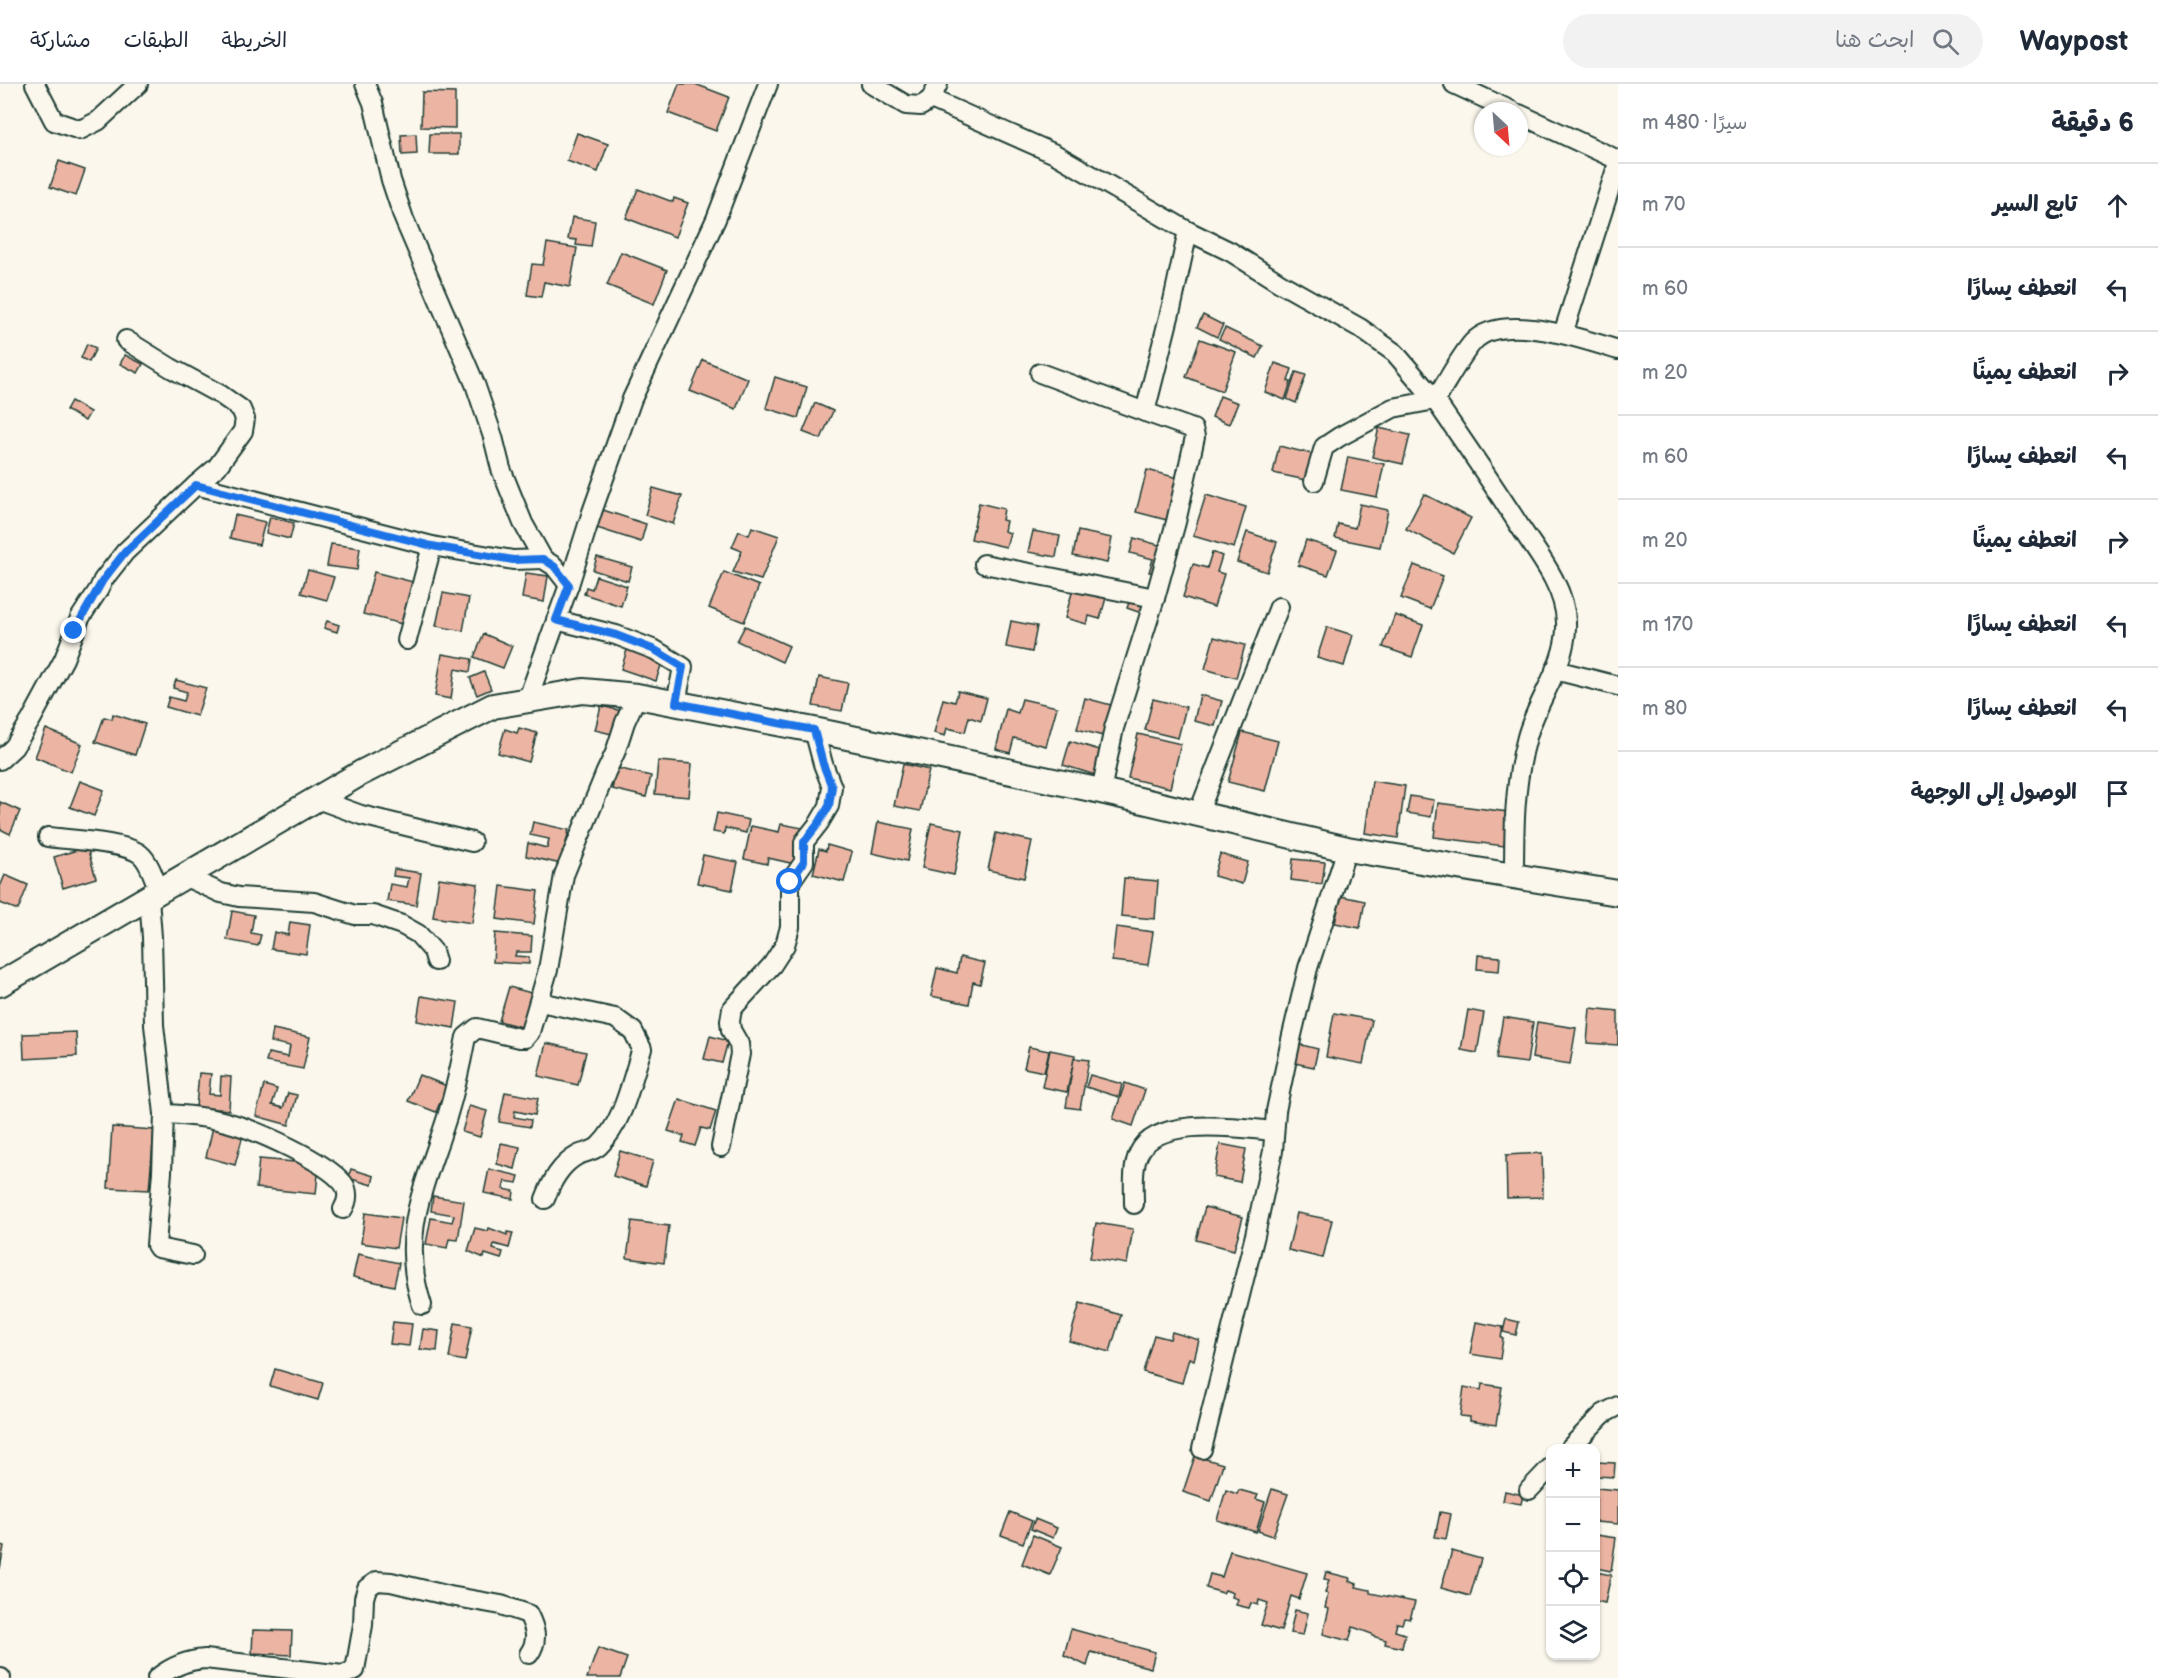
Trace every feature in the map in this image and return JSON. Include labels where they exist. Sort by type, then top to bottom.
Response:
[{"type":"street","points":[[35,84],[54,121],[80,130],[98,122],[138,84]]},
{"type":"street","points":[[365,84],[373,103],[391,180],[404,219],[475,384],[501,469],[524,523],[543,559],[554,566],[569,585]]},
{"type":"street","points":[[527,701],[632,399],[716,219],[768,84]]},
{"type":"street","points":[[871,84],[906,105],[921,106],[935,92],[1055,153],[1360,328],[1395,353],[1436,400],[1542,561],[1560,595],[1566,621],[1563,645],[1555,670],[1527,736],[1515,799],[1514,877]]},
{"type":"street","points":[[1454,84],[1493,102]]},
{"type":"street","points":[[1528,118],[1618,162],[1563,334]]},
{"type":"street","points":[[1145,412],[1188,231]]},
{"type":"street","points":[[1314,481],[1324,447],[1339,436],[1394,408],[1436,400],[1473,341],[1490,330],[1508,327],[1563,334],[1618,350]]},
{"type":"street","points":[[0,760],[14,747],[31,720],[64,659],[77,625],[103,580],[125,552],[216,467],[243,431],[245,419],[241,409],[126,340]]},
{"type":"street","points":[[1040,374],[1193,429],[1195,436],[1155,598],[1114,728],[1101,791]]},
{"type":"street","points":[[196,485],[432,546],[513,560],[543,559]]},
{"type":"street","points":[[406,640],[432,546]]},
{"type":"street","points":[[984,564],[1155,598]]},
{"type":"street","points":[[1198,814],[1279,607]]},
{"type":"street","points":[[556,620],[616,635],[655,650],[683,667],[676,703]]},
{"type":"street","points":[[1555,670],[1618,686]]},
{"type":"street","points":[[0,984],[361,773],[494,706],[583,691],[637,696],[814,730],[1101,791],[1347,849],[1618,893]]},
{"type":"street","points":[[422,1305],[412,1261],[414,1230],[422,1188],[441,1137],[460,1072],[466,1037],[477,1028],[525,1038],[530,1032],[548,970],[564,874],[637,696]]},
{"type":"street","points":[[721,1147],[740,1054],[739,1044],[731,1030],[732,1009],[772,965],[785,945],[790,927],[790,882],[804,862],[804,842],[829,806],[832,787],[814,730]]},
{"type":"street","points":[[316,799],[362,815],[472,842]]},
{"type":"street","points":[[48,837],[124,847],[141,855],[148,864],[154,895],[152,937],[154,1025],[164,1114],[156,1245],[158,1248],[193,1255]]},
{"type":"street","points":[[1202,1449],[1255,1235],[1273,1151],[1280,1087],[1308,968],[1347,849]]},
{"type":"street","points":[[186,877],[221,893],[239,897],[314,902],[355,915],[373,915],[402,925],[418,934],[433,951],[436,961]]},
{"type":"street","points":[[540,1002],[615,1018],[633,1031],[642,1049],[617,1123],[598,1148],[578,1155],[563,1167],[554,1179],[545,1199]]},
{"type":"street","points":[[164,1114],[217,1120],[253,1130],[273,1139],[319,1164],[344,1184],[347,1203],[343,1209]]},
{"type":"street","points":[[1134,1204],[1135,1165],[1138,1154],[1146,1141],[1157,1134],[1203,1127],[1274,1131]]},
{"type":"street","points":[[1575,1444],[1603,1414],[1618,1406]]},
{"type":"street","points":[[1529,1490],[1546,1473]]},
{"type":"street","points":[[158,1678],[184,1662],[205,1659],[351,1673],[358,1663],[364,1598],[368,1588],[377,1581],[501,1605],[528,1614],[536,1630],[534,1647],[529,1654]]},
{"type":"building","points":[[679,84],[695,84],[729,97],[716,131],[668,113]]},
{"type":"building","points":[[422,92],[455,93],[455,128],[421,127]]},
{"type":"building","points":[[577,133],[608,144],[598,172],[567,161]]},
{"type":"building","points":[[416,134],[417,154],[402,155],[401,135]]},
{"type":"building","points":[[430,134],[459,134],[459,154],[429,154]]},
{"type":"building","points":[[59,161],[85,170],[76,196],[50,187]]},
{"type":"building","points":[[638,189],[673,202],[674,198],[688,203],[675,237],[626,218]]},
{"type":"building","points":[[572,217],[595,221],[591,247],[576,245],[577,240],[568,239]]},
{"type":"building","points":[[547,243],[577,248],[570,287],[544,282],[541,297],[527,295],[532,264],[543,265]]},
{"type":"building","points":[[621,252],[667,270],[654,304],[607,285]]},
{"type":"building","points":[[1203,315],[1223,325],[1217,337],[1197,327]]},
{"type":"building","points":[[1225,328],[1263,346],[1257,358],[1219,339]]},
{"type":"building","points":[[1200,339],[1236,352],[1222,391],[1186,377]]},
{"type":"building","points":[[87,344],[96,348],[89,362],[81,358]]},
{"type":"building","points":[[125,355],[143,364],[138,373],[120,364]]},
{"type":"building","points":[[703,360],[748,379],[736,409],[690,391]]},
{"type":"building","points":[[1275,363],[1292,369],[1288,381],[1291,382],[1285,400],[1265,392]]},
{"type":"building","points":[[1296,372],[1306,375],[1296,403],[1287,399]]},
{"type":"building","points":[[775,377],[807,387],[798,418],[766,408]]},
{"type":"building","points":[[1220,396],[1238,403],[1229,424],[1212,417]]},
{"type":"building","points":[[71,401],[90,412],[85,421],[66,410]]},
{"type":"building","points":[[815,403],[833,411],[821,439],[803,432]]},
{"type":"building","points":[[1379,428],[1410,435],[1403,464],[1372,457]]},
{"type":"building","points":[[1279,446],[1312,454],[1306,480],[1273,473]]},
{"type":"building","points":[[1348,457],[1384,464],[1377,497],[1341,490]]},
{"type":"building","points":[[1147,470],[1178,478],[1167,520],[1136,512]]},
{"type":"building","points":[[653,488],[682,496],[673,524],[645,515]]},
{"type":"building","points":[[1424,494],[1471,518],[1453,553],[1406,529]]},
{"type":"building","points":[[1206,495],[1246,507],[1234,548],[1193,536]]},
{"type":"building","points":[[979,503],[1004,509],[1002,520],[1006,521],[1004,531],[1010,533],[1006,547],[971,539]]},
{"type":"building","points":[[1360,504],[1388,510],[1380,547],[1335,538],[1338,524],[1355,528]]},
{"type":"building","points":[[603,510],[646,524],[641,542],[597,528]]},
{"type":"building","points":[[235,515],[265,522],[259,545],[230,538]]},
{"type":"building","points":[[270,517],[294,523],[290,539],[266,533]]},
{"type":"building","points":[[752,527],[779,536],[761,580],[733,572],[742,551],[732,547],[739,531],[749,535]]},
{"type":"building","points":[[1033,531],[1060,536],[1056,557],[1028,552]]},
{"type":"building","points":[[1078,531],[1112,538],[1107,563],[1073,556]]},
{"type":"building","points":[[1247,532],[1277,542],[1267,572],[1237,562]]},
{"type":"building","points":[[1134,538],[1166,547],[1159,574],[1149,572],[1153,559],[1130,553]]},
{"type":"building","points":[[1306,540],[1337,550],[1328,575],[1298,565]]},
{"type":"building","points":[[331,544],[360,548],[357,570],[327,566]]},
{"type":"building","points":[[1212,552],[1222,556],[1217,572],[1224,574],[1214,607],[1183,597],[1193,564],[1207,568]]},
{"type":"building","points":[[597,557],[632,567],[628,581],[593,570]]},
{"type":"building","points":[[1414,565],[1443,576],[1430,609],[1401,598]]},
{"type":"building","points":[[308,570],[334,577],[327,600],[301,593]]},
{"type":"building","points":[[374,572],[413,582],[402,624],[363,614]]},
{"type":"building","points":[[724,572],[759,586],[744,622],[709,608]]},
{"type":"building","points":[[526,573],[548,576],[544,602],[522,598]]},
{"type":"building","points":[[596,576],[627,586],[621,606],[584,594],[586,587],[592,589]]},
{"type":"building","points":[[1073,589],[1106,598],[1100,619],[1089,616],[1087,624],[1065,618]]},
{"type":"building","points":[[443,593],[469,598],[463,631],[436,626]]},
{"type":"building","points":[[1131,597],[1147,602],[1144,614],[1127,608]]},
{"type":"building","points":[[1395,615],[1423,625],[1412,657],[1383,647]]},
{"type":"building","points":[[327,621],[339,625],[337,632],[324,628]]},
{"type":"building","points":[[1011,621],[1037,626],[1032,652],[1006,647]]},
{"type":"building","points":[[745,626],[789,646],[782,662],[737,641]]},
{"type":"building","points":[[1327,627],[1353,635],[1344,666],[1317,658]]},
{"type":"building","points":[[484,634],[512,646],[503,668],[474,657]]},
{"type":"building","points":[[1214,637],[1245,645],[1236,678],[1205,669]]},
{"type":"building","points":[[628,647],[663,659],[656,681],[621,669]]},
{"type":"building","points":[[442,654],[472,659],[470,672],[455,669],[451,699],[435,696]]},
{"type":"building","points":[[484,672],[491,689],[477,695],[470,678]]},
{"type":"building","points":[[819,677],[848,683],[842,711],[813,706]]},
{"type":"building","points":[[176,680],[206,688],[197,716],[166,707],[169,697],[184,701],[187,692],[173,688]]},
{"type":"building","points":[[958,691],[987,698],[981,721],[969,717],[965,732],[947,728],[945,736],[934,733],[943,699],[955,702]]},
{"type":"building","points":[[1200,695],[1222,701],[1215,726],[1194,721]]},
{"type":"building","points":[[1085,698],[1111,705],[1103,736],[1077,729]]},
{"type":"building","points":[[1022,699],[1057,707],[1046,746],[1014,738],[1010,753],[996,749],[1006,709],[1018,713]]},
{"type":"building","points":[[1153,699],[1186,707],[1178,738],[1145,730]]},
{"type":"building","points":[[601,706],[622,711],[616,735],[595,730]]},
{"type":"building","points":[[113,714],[145,724],[135,755],[95,742],[104,717],[112,719]]},
{"type":"building","points":[[519,728],[537,733],[529,762],[498,753],[505,729],[517,733]]},
{"type":"building","points":[[46,729],[82,744],[71,772],[35,757]]},
{"type":"building","points":[[1242,732],[1278,741],[1265,791],[1228,782]]},
{"type":"building","points":[[1138,734],[1181,744],[1170,788],[1128,778]]},
{"type":"building","points":[[1070,741],[1103,751],[1095,775],[1063,765]]},
{"type":"building","points":[[658,761],[692,764],[689,797],[655,794]]},
{"type":"building","points":[[903,764],[929,770],[920,811],[894,806]]},
{"type":"building","points":[[617,768],[651,776],[646,797],[612,789]]},
{"type":"building","points":[[80,781],[104,790],[94,816],[70,807]]},
{"type":"building","points":[[1372,781],[1405,786],[1398,838],[1365,833]]},
{"type":"building","points":[[1410,796],[1434,800],[1431,817],[1407,813]]},
{"type":"building","points":[[0,802],[20,811],[10,834],[0,829]]},
{"type":"building","points":[[1438,803],[1508,812],[1504,846],[1434,837]]},
{"type":"building","points":[[717,813],[749,820],[746,833],[725,828],[724,834],[713,832]]},
{"type":"building","points":[[533,822],[569,830],[561,864],[526,856],[528,843],[547,848],[549,839],[530,835]]},
{"type":"building","points":[[878,822],[913,829],[907,861],[872,853]]},
{"type":"building","points":[[931,823],[963,830],[954,875],[922,868]]},
{"type":"building","points":[[781,824],[803,828],[795,864],[768,858],[767,864],[744,859],[751,826],[779,832]]},
{"type":"building","points":[[996,833],[1032,841],[1024,878],[988,870]]},
{"type":"building","points":[[827,845],[852,852],[844,882],[813,874],[819,849],[826,851]]},
{"type":"building","points":[[87,847],[96,878],[63,888],[54,857]]},
{"type":"building","points":[[1220,854],[1248,862],[1242,884],[1214,876]]},
{"type":"building","points":[[703,855],[738,862],[732,890],[697,883]]},
{"type":"building","points":[[1293,859],[1325,862],[1322,884],[1291,880]]},
{"type":"building","points":[[394,869],[421,873],[416,905],[387,901],[390,884],[407,887],[409,878],[393,876]]},
{"type":"building","points":[[5,875],[28,885],[18,910],[0,903],[0,887]]},
{"type":"building","points":[[439,878],[478,884],[472,923],[433,917]]},
{"type":"building","points":[[1124,878],[1158,881],[1155,919],[1121,916]]},
{"type":"building","points":[[501,886],[538,891],[534,924],[497,919]]},
{"type":"building","points":[[1341,896],[1365,901],[1360,928],[1335,923]]},
{"type":"building","points":[[232,911],[254,915],[251,933],[261,935],[258,946],[227,940]]},
{"type":"building","points":[[290,922],[310,925],[306,954],[271,949],[274,932],[288,935]]},
{"type":"building","points":[[1116,927],[1153,932],[1148,965],[1112,961]]},
{"type":"building","points":[[495,933],[532,936],[531,952],[516,952],[515,956],[529,957],[529,964],[493,962]]},
{"type":"building","points":[[1478,955],[1500,957],[1499,971],[1477,969]]},
{"type":"building","points":[[960,957],[985,963],[980,984],[973,982],[969,1004],[931,996],[937,968],[957,973]]},
{"type":"building","points":[[509,987],[535,994],[525,1028],[499,1021]]},
{"type":"building","points":[[421,996],[458,1002],[454,1028],[417,1021]]},
{"type":"building","points":[[1590,1008],[1618,1011],[1618,1045],[1587,1043]]},
{"type":"building","points":[[1468,1010],[1484,1013],[1477,1053],[1461,1050]]},
{"type":"building","points":[[1334,1013],[1372,1020],[1363,1064],[1326,1057]]},
{"type":"building","points":[[1503,1017],[1533,1022],[1527,1063],[1496,1059]]},
{"type":"building","points":[[1537,1022],[1576,1028],[1570,1064],[1532,1058]]},
{"type":"building","points":[[273,1029],[310,1037],[303,1069],[266,1062],[268,1053],[288,1057],[290,1046],[271,1042]]},
{"type":"building","points":[[76,1032],[77,1056],[24,1059],[23,1034]]},
{"type":"building","points":[[710,1036],[728,1041],[722,1063],[704,1059]]},
{"type":"building","points":[[546,1043],[586,1052],[578,1085],[538,1076]]},
{"type":"building","points":[[1298,1044],[1318,1049],[1314,1067],[1294,1063]]},
{"type":"building","points":[[1029,1047],[1049,1051],[1044,1072],[1024,1068]]},
{"type":"building","points":[[1050,1050],[1075,1055],[1067,1092],[1042,1087]]},
{"type":"building","points":[[1074,1058],[1089,1060],[1080,1109],[1066,1107]]},
{"type":"building","points":[[199,1073],[211,1074],[209,1094],[220,1095],[221,1076],[231,1077],[229,1110],[196,1107]]},
{"type":"building","points":[[419,1075],[447,1086],[436,1112],[408,1101]]},
{"type":"building","points":[[1090,1075],[1122,1084],[1119,1097],[1086,1087]]},
{"type":"building","points":[[1125,1083],[1145,1090],[1133,1126],[1113,1119]]},
{"type":"building","points":[[264,1085],[277,1089],[272,1105],[283,1108],[288,1093],[297,1095],[289,1125],[256,1116]]},
{"type":"building","points":[[505,1092],[538,1098],[535,1115],[515,1111],[514,1117],[531,1120],[530,1127],[499,1122]]},
{"type":"building","points":[[679,1099],[716,1111],[710,1130],[701,1128],[695,1146],[682,1142],[684,1136],[668,1131]]},
{"type":"building","points":[[469,1106],[487,1111],[480,1137],[462,1132]]},
{"type":"building","points":[[112,1127],[154,1130],[149,1190],[108,1188]]},
{"type":"building","points":[[213,1127],[243,1135],[235,1165],[206,1157]]},
{"type":"building","points":[[501,1143],[520,1147],[515,1169],[497,1164]]},
{"type":"building","points":[[1220,1144],[1246,1149],[1240,1182],[1214,1177]]},
{"type":"building","points":[[620,1151],[653,1161],[646,1186],[613,1176]]},
{"type":"building","points":[[1542,1153],[1543,1197],[1507,1198],[1506,1155]]},
{"type":"building","points":[[259,1159],[319,1164],[316,1194],[256,1188]]},
{"type":"building","points":[[351,1169],[374,1176],[372,1185],[348,1178]]},
{"type":"building","points":[[489,1169],[519,1176],[517,1183],[505,1181],[503,1189],[514,1191],[513,1199],[484,1193]]},
{"type":"building","points":[[433,1196],[464,1201],[458,1240],[449,1239],[447,1248],[426,1244],[431,1218],[452,1222],[454,1215],[431,1211]]},
{"type":"building","points":[[1205,1207],[1243,1217],[1234,1250],[1196,1240]]},
{"type":"building","points":[[365,1213],[401,1218],[396,1248],[361,1243]]},
{"type":"building","points":[[1297,1213],[1332,1220],[1323,1258],[1288,1250]]},
{"type":"building","points":[[632,1221],[669,1226],[664,1263],[627,1258]]},
{"type":"building","points":[[1096,1223],[1133,1229],[1127,1264],[1090,1258]]},
{"type":"building","points":[[475,1228],[488,1231],[489,1228],[507,1235],[507,1232],[513,1233],[509,1248],[494,1244],[493,1249],[503,1252],[501,1259],[485,1254],[484,1258],[468,1251]]},
{"type":"building","points":[[358,1254],[399,1263],[394,1286],[353,1277]]},
{"type":"building","points":[[1080,1303],[1121,1315],[1110,1352],[1069,1341]]},
{"type":"building","points":[[1506,1319],[1519,1322],[1516,1335],[1503,1332]]},
{"type":"building","points":[[393,1322],[412,1324],[409,1346],[390,1344]]},
{"type":"building","points":[[1476,1322],[1503,1327],[1500,1359],[1470,1354]]},
{"type":"building","points":[[455,1323],[472,1326],[465,1361],[449,1358]]},
{"type":"building","points":[[423,1329],[439,1331],[437,1351],[420,1349]]},
{"type":"building","points":[[1172,1332],[1199,1340],[1194,1360],[1189,1358],[1182,1383],[1143,1372],[1154,1335],[1170,1339]]},
{"type":"building","points":[[275,1369],[323,1383],[318,1400],[270,1386]]},
{"type":"building","points":[[1482,1384],[1502,1387],[1496,1425],[1470,1421],[1470,1417],[1460,1416],[1464,1387],[1481,1390]]},
{"type":"building","points":[[1195,1456],[1223,1464],[1211,1501],[1183,1492]]},
{"type":"building","points":[[1600,1462],[1615,1463],[1614,1477],[1600,1476]]},
{"type":"building","points":[[1600,1488],[1618,1490],[1618,1524],[1600,1522]]},
{"type":"building","points":[[1272,1489],[1288,1494],[1273,1536],[1258,1531]]},
{"type":"building","points":[[1226,1490],[1237,1494],[1239,1490],[1258,1495],[1256,1499],[1265,1502],[1256,1532],[1217,1520]]},
{"type":"building","points":[[1505,1491],[1523,1495],[1521,1504],[1503,1501]]},
{"type":"building","points":[[1010,1512],[1032,1521],[1023,1543],[1001,1535]]},
{"type":"building","points":[[1440,1512],[1451,1514],[1446,1539],[1435,1537]]},
{"type":"building","points":[[1035,1519],[1057,1528],[1053,1538],[1031,1529]]},
{"type":"building","points":[[1033,1535],[1062,1547],[1050,1575],[1022,1564]]},
{"type":"building","points":[[1600,1536],[1616,1538],[1611,1571],[1600,1569]]},
{"type":"building","points":[[0,1545],[4,1546],[0,1569]]},
{"type":"building","points":[[1230,1551],[1307,1573],[1299,1599],[1291,1596],[1281,1631],[1261,1625],[1268,1603],[1259,1600],[1258,1605],[1251,1603],[1249,1608],[1236,1605],[1238,1599],[1232,1597],[1233,1593],[1225,1590],[1223,1593],[1206,1588],[1210,1574],[1222,1577]]},
{"type":"building","points":[[1452,1551],[1481,1559],[1470,1596],[1441,1588]]},
{"type":"building","points":[[1326,1572],[1350,1578],[1349,1581],[1357,1584],[1356,1587],[1370,1590],[1370,1593],[1415,1602],[1410,1619],[1404,1618],[1402,1624],[1397,1623],[1395,1631],[1405,1634],[1402,1648],[1385,1644],[1386,1640],[1353,1627],[1349,1641],[1323,1634],[1329,1609],[1325,1608],[1328,1594],[1325,1593],[1329,1580],[1324,1579]]},
{"type":"building","points":[[1600,1573],[1611,1575],[1605,1603],[1600,1602]]},
{"type":"building","points":[[1295,1610],[1308,1613],[1303,1635],[1290,1633]]},
{"type":"building","points":[[1071,1629],[1155,1652],[1151,1668],[1091,1652],[1087,1666],[1064,1655]]},
{"type":"building","points":[[253,1630],[292,1631],[291,1655],[252,1653]]},
{"type":"building","points":[[598,1648],[627,1658],[620,1678],[587,1678]]},
{"type":"route","points":[[74,631],[103,580],[125,552],[196,485],[432,546],[513,560],[543,559],[554,566],[569,585],[556,620],[616,635],[655,650],[683,667],[676,703],[814,730],[832,787],[829,806],[804,842],[804,862],[790,882]]}]
